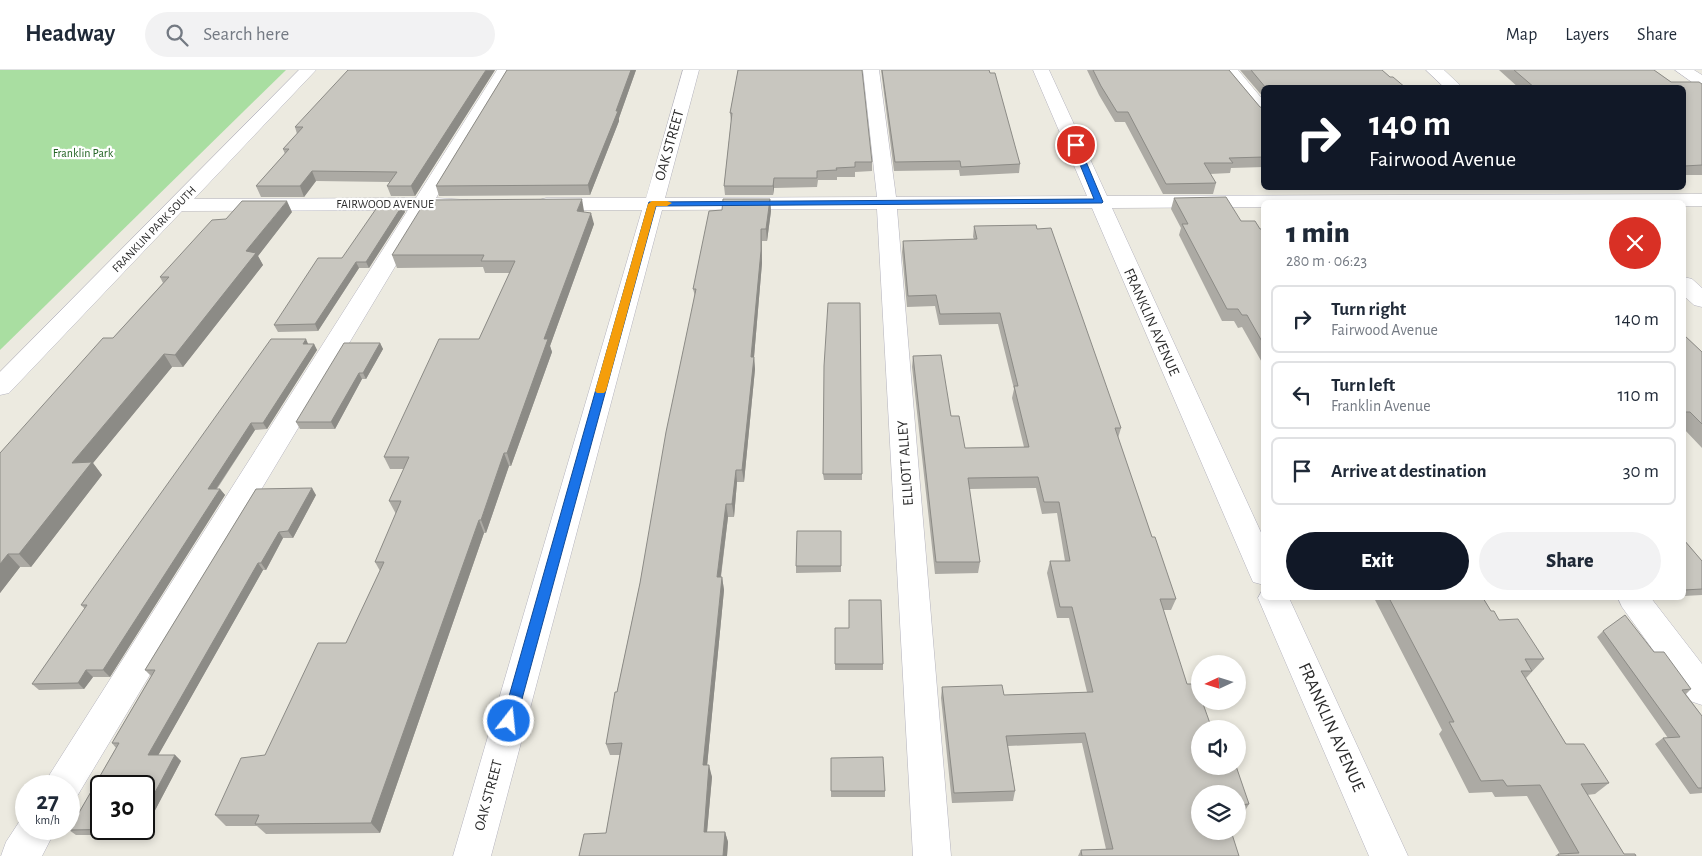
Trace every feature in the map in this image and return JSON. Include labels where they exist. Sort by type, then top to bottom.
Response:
[{"type":"street","name":"FRANKLIN PARK SOUTH","points":[[0,387],[308,70]]},
{"type":"street","points":[[70,775],[420,204],[505,70]]},
{"type":"street","name":"OAK STREET","points":[[472,856],[652,204],[691,70]]},
{"type":"street","name":"ELLIOTT ALLEY","points":[[871,70],[887,202],[932,856]]},
{"type":"street","name":"FRANKLIN AVENUE","points":[[1041,70],[1261,566]]},
{"type":"street","points":[[1229,70],[1261,108]]},
{"type":"street","points":[[1434,70],[1452,85]]},
{"type":"street","points":[[1683,70],[1702,82]]},
{"type":"street","points":[[528,204],[1099,202],[1332,197],[1582,197],[1702,200]]},
{"type":"street","name":"FAIRWOOD AVENUE","points":[[177,205],[478,204]]},
{"type":"street","points":[[1686,286],[1702,300]]},
{"type":"street","name":"FRANKLIN AVENUE","points":[[1275,600],[1389,856]]},
{"type":"street","points":[[1634,600],[1702,690]]},
{"type":"street","points":[[20,856],[30,840]]},
{"type":"green space","name":"Franklin Park","points":[[0,70],[286,70],[0,350]]},
{"type":"building","points":[[348,70],[486,70],[411,186],[387,186],[397,172],[312,171],[300,186],[256,186],[289,149],[283,149],[303,127],[295,127]]},
{"type":"building","points":[[507,70],[631,70],[616,111],[618,111],[588,185],[436,186]]},
{"type":"building","points":[[738,70],[862,70],[872,162],[855,162],[855,167],[817,171],[817,178],[774,178],[773,186],[724,186],[732,113],[730,113]]},
{"type":"building","points":[[882,70],[989,70],[990,73],[995,73],[1020,164],[961,167],[960,161],[895,162]]},
{"type":"building","points":[[1093,70],[1229,70],[1261,107],[1261,157],[1229,158],[1233,163],[1204,163],[1216,183],[1166,184],[1128,112],[1117,112]]},
{"type":"building","points":[[1251,70],[1382,70],[1402,85],[1264,85]]},
{"type":"building","points":[[1514,70],[1654,70],[1671,82],[1699,82],[1702,84],[1702,165],[1686,166],[1686,85],[1532,85]]},
{"type":"building","points":[[1226,197],[1241,221],[1255,221],[1261,229],[1261,340],[1247,315],[1242,315],[1238,309],[1227,309],[1182,224],[1188,224],[1174,198]]},
{"type":"building","points":[[582,199],[577,211],[591,213],[544,339],[548,339],[507,453],[504,453],[481,520],[479,520],[371,823],[255,824],[259,815],[215,815],[241,758],[265,755],[318,643],[346,643],[384,562],[375,562],[401,501],[389,501],[409,457],[384,457],[439,339],[479,339],[515,261],[481,261],[484,255],[392,255],[426,200]]},
{"type":"building","points":[[723,199],[770,199],[766,229],[761,229],[761,251],[751,357],[754,357],[742,470],[736,470],[732,504],[726,504],[717,577],[722,577],[703,765],[709,765],[704,832],[725,832],[723,856],[579,856],[584,834],[606,833],[622,743],[606,744],[615,692],[617,692],[640,583],[666,432],[696,289],[693,289],[709,211],[722,210]]},
{"type":"building","points":[[242,201],[287,201],[246,251],[256,253],[175,355],[164,354],[72,463],[92,462],[19,554],[8,554],[0,564],[0,453],[103,338],[113,338],[169,277],[160,277],[212,220],[226,219]]},
{"type":"building","points":[[378,206],[402,206],[366,262],[356,262],[315,324],[274,325],[318,258],[342,258]]},
{"type":"building","points":[[1036,225],[1037,229],[1051,228],[1121,428],[1115,428],[1152,537],[1155,537],[1176,599],[1160,599],[1187,684],[1191,684],[1191,710],[1205,710],[1209,720],[1191,720],[1191,775],[1239,775],[1242,785],[1191,785],[1191,840],[1234,840],[1239,856],[1082,856],[1081,850],[1113,849],[1085,733],[1006,736],[1015,791],[954,793],[942,687],[1002,685],[1004,695],[1093,692],[1072,607],[1060,607],[1050,561],[1070,561],[1059,502],[1044,502],[1038,477],[968,478],[980,562],[936,562],[913,356],[941,355],[951,416],[959,416],[965,448],[1029,447],[1014,386],[1018,386],[1000,313],[940,314],[936,295],[908,296],[903,241],[977,239],[974,226]]},
{"type":"building","points":[[828,303],[860,303],[862,474],[823,474],[824,366]]},
{"type":"building","points":[[1686,337],[1702,352],[1702,424],[1690,412],[1686,412]]},
{"type":"building","points":[[271,339],[306,339],[303,344],[314,344],[263,423],[251,423],[208,489],[220,489],[103,670],[86,670],[78,683],[32,684],[87,605],[81,605]]},
{"type":"building","points":[[344,343],[380,343],[363,373],[359,373],[331,422],[296,422]]},
{"type":"building","points":[[312,488],[288,531],[279,532],[261,563],[258,563],[148,755],[175,755],[155,792],[155,775],[101,775],[119,743],[112,743],[155,670],[145,670],[256,489]]},
{"type":"building","points":[[797,531],[841,531],[841,566],[796,566]]},
{"type":"building","points":[[1686,542],[1702,561],[1702,589],[1686,590]]},
{"type":"building","points":[[849,600],[881,600],[883,664],[835,664],[835,628],[849,628]]},
{"type":"building","points":[[1390,600],[1484,600],[1499,620],[1518,619],[1544,659],[1525,659],[1532,671],[1521,671],[1566,744],[1584,744],[1609,783],[1581,784],[1624,854],[1635,854],[1636,856],[1559,856],[1558,854],[1579,853],[1540,785],[1507,786],[1503,780],[1481,781],[1449,722],[1454,722]]},
{"type":"building","points":[[1625,615],[1654,652],[1664,652],[1691,689],[1682,690],[1702,716],[1702,788],[1698,788],[1663,738],[1680,737],[1603,631]]},
{"type":"building","points":[[883,757],[885,791],[831,791],[831,758]]},
{"type":"building","points":[[90,793],[90,830],[80,830],[80,811]]},
{"type":"slow traffic","points":[[601,391],[652,204],[667,203]]},
{"type":"route","points":[[509,721],[652,204],[1099,202],[1076,145]]}]
